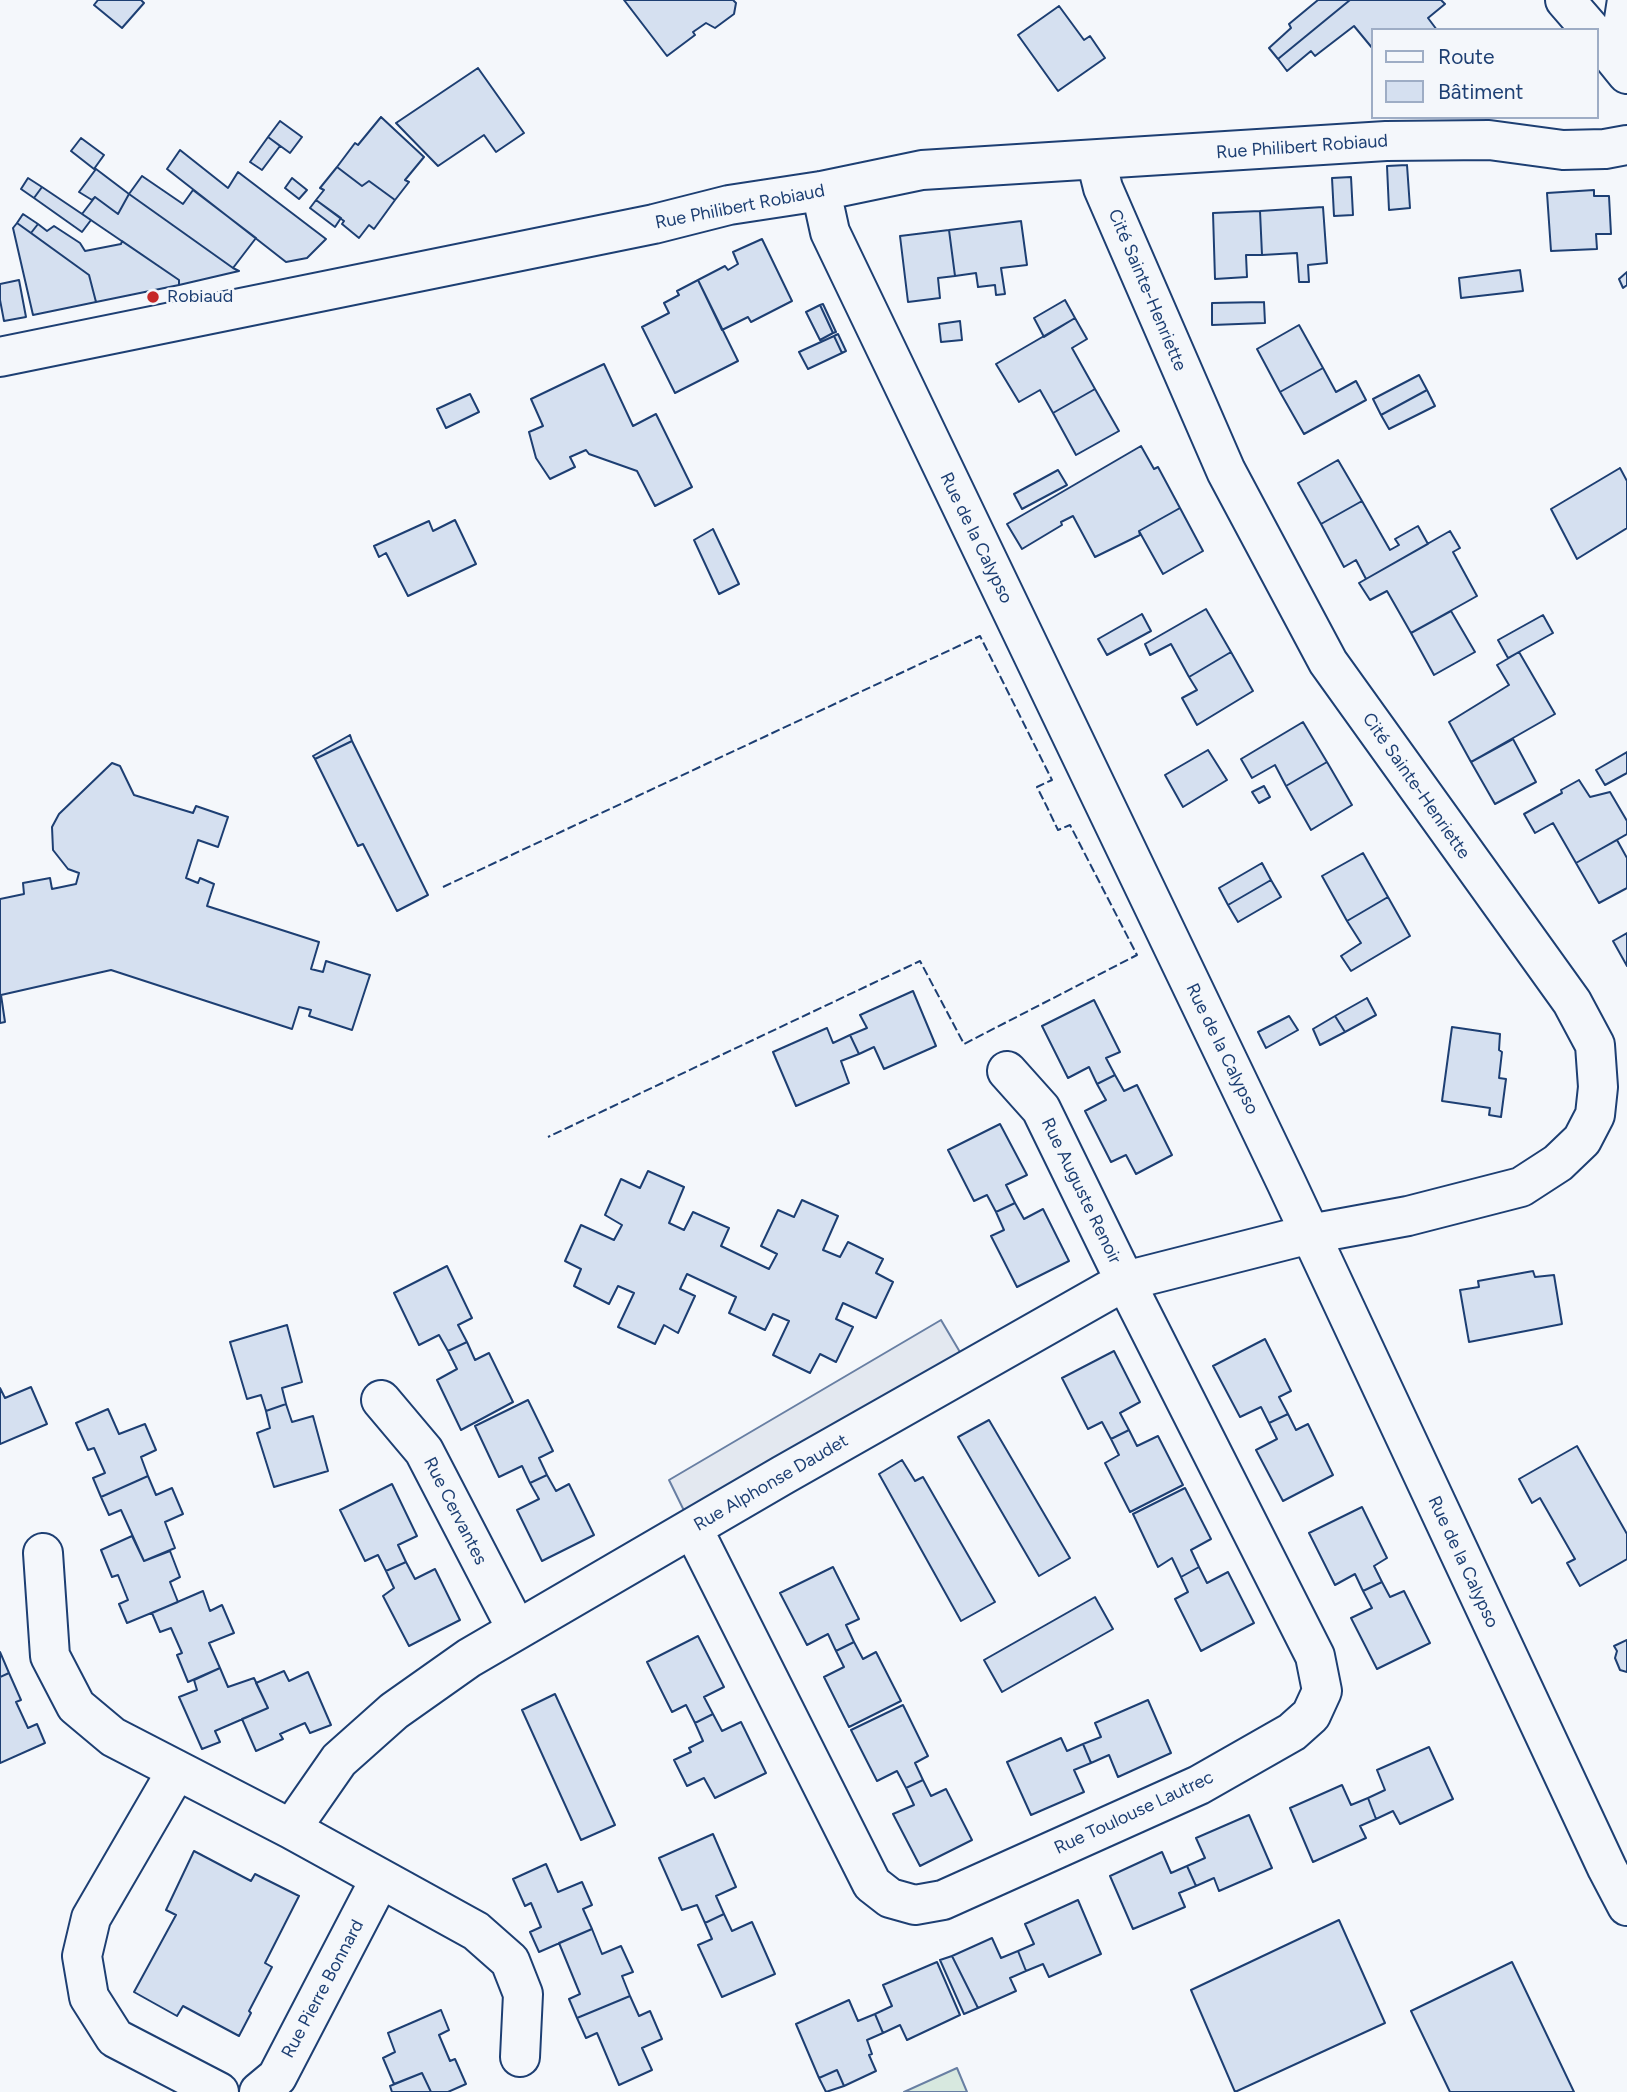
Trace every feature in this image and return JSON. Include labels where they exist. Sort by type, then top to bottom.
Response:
[{"type":"street","points":[[1565,0],[1609,31],[1627,74]]},
{"type":"street","name":"Rue Philibert Robiaud","points":[[1489,140],[1544,119]]},
{"type":"street","name":"Rue Philibert Robiaud","points":[[0,357],[614,232],[729,205],[821,191],[922,170],[1386,141],[1489,140],[1563,150],[1605,149],[1627,145]]},
{"type":"street","name":"Cité Sainte-Henriette","points":[[1096,159],[1103,188],[1226,471],[1328,662],[1572,1002],[1595,1045],[1598,1087],[1595,1115],[1582,1140],[1558,1163],[1521,1187],[1408,1216],[1310,1234]]},
{"type":"street","name":"Rue de la Calypso","points":[[821,191],[830,233],[1310,1234],[1627,1906]]},
{"type":"street","name":"Rue Auguste Renoir","points":[[1007,1072],[1041,1109],[1125,1281]]},
{"type":"street","name":"Rue Alphonse Daudet","points":[[291,1829],[339,1759],[348,1751],[414,1697],[469,1658],[516,1630],[1125,1281],[1310,1234]]},
{"type":"street","name":"Rue Toulouse Lautrec","points":[[693,1529],[872,1884],[890,1898],[915,1905],[943,1900],[1199,1785],[1292,1732],[1311,1715],[1322,1691],[1315,1656],[1125,1281]]},
{"type":"street","name":"Rue Cervantes","points":[[382,1401],[424,1451],[516,1630]]},
{"type":"street","points":[[43,1553],[50,1656],[76,1706],[113,1737],[291,1829],[475,1931],[510,1961],[523,1994],[520,2057]]},
{"type":"street","points":[[177,1770],[91,1918],[82,1956],[89,1997],[115,2038],[219,2092]]},
{"type":"street","name":"Rue Pierre Bonnard","points":[[259,2092],[277,2077],[380,1879]]},
{"type":"shaded area","points":[[941,1320],[970,1369],[693,1529],[669,1480]]},
{"type":"shaded area","points":[[957,2068],[967,2092],[904,2092]]},
{"type":"building","points":[[98,0],[141,0],[144,3],[122,28],[94,5]]},
{"type":"building","points":[[624,0],[733,0],[736,3],[734,14],[715,28],[706,23],[667,56]]},
{"type":"building","points":[[1318,0],[1350,0],[1278,59],[1269,48],[1291,28],[1289,24]]},
{"type":"building","points":[[1350,0],[1441,0],[1445,4],[1428,18],[1436,28],[1372,28],[1372,48],[1354,26],[1315,56],[1311,51],[1287,71],[1278,59]]},
{"type":"building","points":[[1059,6],[1084,40],[1090,36],[1105,58],[1058,91],[1018,35]]},
{"type":"building","points":[[478,68],[524,133],[496,152],[484,135],[438,166],[396,123]]},
{"type":"building","points":[[381,117],[424,157],[405,180],[409,182],[395,200],[369,181],[362,186],[337,167],[355,143],[358,145]]},
{"type":"building","points":[[280,121],[302,137],[290,153],[268,137]]},
{"type":"building","points":[[268,137],[280,146],[262,170],[250,162]]},
{"type":"building","points":[[81,138],[104,155],[94,169],[71,151]]},
{"type":"building","points":[[180,150],[228,188],[238,172],[326,239],[307,258],[286,262],[167,169]]},
{"type":"building","points":[[1407,165],[1410,208],[1389,210],[1387,166]]},
{"type":"building","points":[[337,167],[362,186],[369,181],[395,200],[374,229],[369,225],[359,238],[342,224],[344,221],[316,200],[324,190],[320,188]]},
{"type":"building","points":[[96,169],[129,194],[118,214],[95,197],[92,200],[79,192]]},
{"type":"building","points":[[142,176],[183,204],[193,190],[256,238],[233,268],[129,194]]},
{"type":"building","points":[[1351,177],[1353,215],[1334,216],[1332,178]]},
{"type":"building","points":[[28,178],[42,187],[34,198],[21,189]]},
{"type":"building","points":[[292,178],[307,190],[299,199],[285,188]]},
{"type":"building","points":[[42,187],[91,220],[82,232],[34,198]]},
{"type":"building","points":[[1594,190],[1594,196],[1609,196],[1611,234],[1596,234],[1597,249],[1551,251],[1547,193]]},
{"type":"building","points":[[129,194],[239,271],[179,285],[179,280],[82,214],[95,197],[118,214]]},
{"type":"building","points":[[316,200],[341,218],[335,227],[310,208]]},
{"type":"building","points":[[1323,207],[1327,263],[1308,265],[1309,282],[1299,282],[1297,253],[1262,255],[1260,211]]},
{"type":"building","points":[[1260,211],[1262,255],[1246,255],[1247,277],[1215,279],[1213,213]]},
{"type":"building","points":[[23,214],[38,224],[31,233],[17,223]]},
{"type":"building","points":[[1021,221],[1027,265],[1001,268],[1005,294],[996,295],[995,285],[978,287],[976,273],[955,276],[949,230]]},
{"type":"building","points":[[17,223],[89,275],[96,302],[33,315],[13,228]]},
{"type":"building","points":[[38,224],[47,231],[54,226],[80,243],[85,251],[121,244],[122,241],[179,280],[179,285],[96,302],[89,275],[31,233]]},
{"type":"building","points":[[949,230],[955,276],[938,278],[940,298],[908,302],[900,236]]},
{"type":"building","points":[[762,239],[792,301],[751,322],[748,317],[722,330],[698,280],[725,266],[728,270],[738,264],[733,252]]},
{"type":"building","points":[[1520,270],[1523,291],[1461,298],[1459,278]]},
{"type":"building","points":[[1627,272],[1627,285],[1623,288],[1619,279]]},
{"type":"building","points":[[19,280],[26,317],[4,321],[0,284]]},
{"type":"building","points":[[698,280],[738,361],[675,393],[642,327],[669,313],[664,303],[679,295],[677,291]]},
{"type":"building","points":[[1065,300],[1075,318],[1044,337],[1034,318]]},
{"type":"building","points":[[1264,302],[1265,323],[1212,325],[1212,303]]},
{"type":"building","points":[[823,304],[836,332],[833,333],[820,305]]},
{"type":"building","points":[[820,305],[833,333],[820,340],[806,312]]},
{"type":"building","points":[[1075,318],[1087,339],[1072,348],[1095,389],[1053,413],[1040,390],[1019,402],[996,364]]},
{"type":"building","points":[[960,321],[962,340],[941,342],[939,324]]},
{"type":"building","points":[[1299,325],[1323,368],[1280,392],[1257,349]]},
{"type":"building","points":[[838,334],[846,351],[842,353],[834,336]]},
{"type":"building","points":[[834,336],[842,353],[808,369],[799,352]]},
{"type":"building","points":[[604,364],[633,426],[656,414],[692,487],[655,506],[637,471],[589,454],[586,450],[570,457],[575,467],[550,479],[536,458],[529,432],[543,426],[531,399]]},
{"type":"building","points":[[1323,368],[1336,392],[1356,381],[1366,400],[1304,434],[1280,392]]},
{"type":"building","points":[[1419,375],[1427,390],[1381,415],[1373,399]]},
{"type":"building","points":[[1095,389],[1119,431],[1076,455],[1053,413]]},
{"type":"building","points":[[1427,390],[1435,406],[1389,429],[1381,415]]},
{"type":"building","points":[[470,394],[479,412],[446,428],[437,409]]},
{"type":"building","points":[[1141,446],[1154,469],[1158,467],[1180,508],[1139,531],[1140,535],[1095,557],[1073,516],[1022,549],[1007,524]]},
{"type":"building","points":[[1338,460],[1362,501],[1321,524],[1298,483]]},
{"type":"building","points":[[1620,468],[1627,481],[1627,528],[1577,559],[1551,509]]},
{"type":"building","points":[[1058,470],[1067,485],[1022,509],[1014,494]]},
{"type":"building","points":[[1362,501],[1390,550],[1399,545],[1395,539],[1418,526],[1428,544],[1366,579],[1356,560],[1344,567],[1321,524]]},
{"type":"building","points":[[1180,508],[1203,551],[1163,574],[1139,531]]},
{"type":"building","points":[[455,520],[476,564],[408,596],[386,553],[379,557],[374,546],[429,521],[433,531]]},
{"type":"building","points":[[713,529],[739,584],[719,594],[694,540]]},
{"type":"building","points":[[1450,531],[1460,548],[1453,552],[1477,596],[1411,633],[1387,591],[1370,600],[1359,583]]},
{"type":"building","points":[[1206,609],[1231,652],[1189,677],[1171,644],[1150,655],[1145,644]]},
{"type":"building","points":[[1451,611],[1475,652],[1434,675],[1411,633]]},
{"type":"building","points":[[1142,614],[1151,631],[1107,655],[1098,639]]},
{"type":"building","points":[[1543,615],[1553,633],[1508,658],[1498,640]]},
{"type":"building","points":[[1231,652],[1253,691],[1197,725],[1182,698],[1197,690],[1189,677]]},
{"type":"building","points":[[1519,652],[1555,714],[1471,762],[1449,722],[1509,685],[1497,665]]},
{"type":"building","points":[[1303,722],[1327,762],[1286,786],[1275,765],[1252,778],[1241,759]]},
{"type":"building","points":[[350,735],[352,741],[315,759],[313,756]]},
{"type":"building","points":[[1513,739],[1536,782],[1495,804],[1471,762]]},
{"type":"building","points":[[352,741],[428,895],[397,911],[363,844],[358,846],[315,759]]},
{"type":"building","points":[[1208,750],[1227,780],[1183,807],[1165,775]]},
{"type":"building","points":[[1627,752],[1627,773],[1605,785],[1596,770]]},
{"type":"building","points":[[1327,762],[1352,805],[1311,830],[1286,786]]},
{"type":"building","points":[[112,763],[120,766],[134,795],[193,813],[196,806],[228,817],[218,847],[198,840],[186,878],[198,883],[200,878],[214,884],[207,906],[319,942],[311,969],[323,972],[326,961],[370,975],[352,1030],[309,1016],[311,1010],[299,1007],[292,1029],[111,970],[1,995],[5,1022],[0,1023],[0,899],[24,894],[23,883],[50,878],[52,889],[76,884],[79,873],[68,869],[53,850],[52,827],[59,814]]},
{"type":"building","points":[[1579,780],[1590,797],[1610,792],[1627,821],[1627,834],[1576,863],[1553,823],[1535,833],[1524,814],[1562,793],[1561,790]]},
{"type":"building","points":[[1264,786],[1270,797],[1259,803],[1252,792]]},
{"type":"building","points":[[1617,840],[1627,858],[1627,888],[1599,903],[1576,863]]},
{"type":"building","points":[[1363,853],[1388,897],[1347,921],[1322,876]]},
{"type":"building","points":[[1262,863],[1271,880],[1228,905],[1219,888]]},
{"type":"building","points":[[1271,880],[1281,897],[1238,922],[1228,905]]},
{"type":"building","points":[[1388,897],[1410,936],[1351,971],[1341,956],[1361,943],[1347,921]]},
{"type":"building","points":[[1627,933],[1627,966],[1613,941]]},
{"type":"building","points":[[913,991],[936,1046],[884,1069],[874,1047],[859,1054],[850,1035],[867,1028],[860,1015]]},
{"type":"building","points":[[1367,998],[1376,1015],[1345,1032],[1335,1016]]},
{"type":"building","points":[[1094,1000],[1120,1052],[1106,1058],[1115,1075],[1097,1084],[1089,1067],[1068,1078],[1042,1026]]},
{"type":"building","points":[[1289,1016],[1298,1030],[1266,1048],[1258,1032]]},
{"type":"building","points":[[1335,1016],[1345,1032],[1320,1045],[1313,1029]]},
{"type":"building","points":[[1452,1027],[1500,1034],[1499,1050],[1502,1052],[1499,1078],[1506,1079],[1501,1117],[1489,1115],[1490,1108],[1442,1101]]},
{"type":"building","points":[[827,1028],[833,1043],[850,1035],[859,1054],[841,1061],[849,1083],[796,1106],[773,1052]]},
{"type":"building","points":[[1115,1075],[1124,1091],[1137,1085],[1172,1155],[1136,1174],[1126,1155],[1111,1162],[1085,1111],[1106,1100],[1097,1084]]},
{"type":"building","points":[[1000,1124],[1027,1175],[1006,1185],[1015,1203],[996,1212],[987,1195],[974,1201],[948,1150]]},
{"type":"building","points":[[648,1171],[684,1187],[669,1223],[684,1230],[693,1212],[729,1228],[721,1246],[769,1269],[777,1254],[761,1246],[778,1210],[794,1217],[802,1200],[838,1216],[823,1250],[840,1257],[848,1242],[883,1259],[876,1273],[893,1282],[876,1318],[843,1303],[836,1319],[853,1327],[836,1362],[820,1354],[810,1373],[773,1355],[789,1321],[773,1314],[765,1330],[729,1313],[736,1297],[687,1274],[680,1289],[695,1296],[678,1333],[664,1325],[655,1344],[618,1327],[634,1293],[618,1286],[609,1304],[574,1286],[581,1269],[565,1261],[581,1225],[614,1240],[622,1225],[605,1215],[621,1179],[640,1188]]},
{"type":"building","points":[[1015,1203],[1024,1219],[1043,1209],[1069,1261],[1017,1287],[991,1236],[1004,1230],[996,1212]]},
{"type":"building","points":[[447,1266],[472,1318],[458,1325],[467,1342],[448,1351],[439,1335],[419,1345],[394,1293]]},
{"type":"building","points":[[1533,1271],[1535,1277],[1554,1275],[1562,1324],[1469,1342],[1460,1290],[1479,1287],[1478,1281]]},
{"type":"building","points":[[287,1325],[302,1382],[282,1388],[286,1404],[266,1411],[261,1395],[247,1399],[230,1342]]},
{"type":"building","points":[[1265,1339],[1291,1391],[1279,1397],[1288,1414],[1269,1423],[1261,1407],[1240,1417],[1213,1366]]},
{"type":"building","points":[[467,1342],[475,1360],[489,1353],[513,1402],[461,1430],[437,1380],[457,1369],[448,1351]]},
{"type":"building","points":[[1114,1351],[1140,1402],[1120,1413],[1129,1430],[1111,1439],[1102,1422],[1088,1429],[1062,1378]]},
{"type":"building","points":[[31,1387],[47,1424],[0,1444],[0,1388],[5,1398]]},
{"type":"building","points":[[528,1400],[553,1451],[539,1458],[547,1475],[530,1483],[522,1466],[499,1477],[475,1426]]},
{"type":"building","points":[[286,1404],[292,1422],[313,1416],[328,1471],[274,1487],[257,1433],[270,1428],[266,1411]]},
{"type":"building","points":[[108,1409],[119,1434],[145,1424],[156,1450],[141,1457],[148,1476],[101,1497],[93,1478],[105,1473],[94,1448],[88,1450],[76,1423]]},
{"type":"building","points":[[1288,1414],[1296,1430],[1308,1424],[1333,1475],[1283,1501],[1256,1450],[1277,1439],[1269,1423]]},
{"type":"building","points":[[989,1420],[1070,1558],[1039,1576],[958,1437]]},
{"type":"building","points":[[1129,1430],[1137,1446],[1158,1436],[1183,1485],[1130,1512],[1105,1463],[1119,1455],[1111,1439]]},
{"type":"building","points":[[1577,1446],[1627,1534],[1627,1559],[1580,1586],[1567,1563],[1575,1559],[1540,1498],[1532,1503],[1519,1479]]},
{"type":"building","points":[[902,1460],[915,1481],[923,1477],[995,1602],[961,1621],[879,1474]]},
{"type":"building","points":[[547,1475],[556,1491],[569,1484],[594,1535],[542,1561],[517,1510],[539,1499],[530,1483]]},
{"type":"building","points":[[148,1476],[156,1495],[172,1488],[183,1514],[165,1522],[175,1548],[144,1561],[121,1510],[109,1515],[101,1497]]},
{"type":"building","points":[[392,1484],[417,1536],[398,1545],[406,1562],[386,1571],[378,1555],[365,1561],[340,1510]]},
{"type":"building","points":[[1185,1488],[1211,1539],[1191,1550],[1199,1567],[1181,1577],[1172,1558],[1158,1567],[1133,1514]]},
{"type":"building","points":[[1362,1507],[1387,1558],[1374,1566],[1382,1582],[1363,1591],[1355,1574],[1335,1585],[1309,1533]]},
{"type":"building","points":[[132,1536],[144,1561],[170,1551],[180,1577],[170,1582],[178,1602],[127,1623],[119,1604],[128,1600],[118,1575],[112,1577],[101,1550]]},
{"type":"building","points":[[406,1562],[415,1579],[435,1569],[460,1620],[409,1646],[383,1596],[394,1588],[386,1571]]},
{"type":"building","points":[[833,1567],[859,1619],[846,1625],[854,1642],[836,1651],[828,1634],[807,1645],[780,1593]]},
{"type":"building","points":[[1199,1567],[1207,1583],[1228,1572],[1254,1623],[1201,1651],[1175,1599],[1188,1592],[1181,1577]]},
{"type":"building","points":[[1382,1582],[1390,1597],[1404,1591],[1430,1643],[1377,1669],[1351,1618],[1372,1608],[1363,1591]]},
{"type":"building","points":[[203,1591],[210,1611],[222,1605],[234,1633],[209,1643],[220,1668],[188,1682],[177,1655],[182,1653],[171,1628],[160,1632],[152,1613]]},
{"type":"building","points":[[1095,1597],[1113,1629],[1002,1692],[984,1660]]},
{"type":"building","points":[[698,1636],[724,1687],[704,1697],[713,1714],[695,1723],[686,1705],[672,1712],[647,1662]]},
{"type":"building","points":[[1627,1640],[1627,1672],[1620,1670],[1614,1646]]},
{"type":"building","points":[[854,1642],[863,1659],[876,1652],[901,1701],[849,1727],[824,1677],[844,1667],[836,1651]]},
{"type":"building","points":[[0,1652],[9,1673],[0,1677]]},
{"type":"building","points":[[220,1668],[228,1687],[254,1678],[268,1708],[215,1731],[220,1742],[202,1749],[179,1697],[197,1690],[194,1680]]},
{"type":"building","points":[[284,1671],[289,1681],[308,1672],[331,1725],[310,1733],[305,1723],[280,1734],[283,1739],[256,1751],[242,1719],[268,1708],[256,1683]]},
{"type":"building","points":[[9,1673],[21,1700],[16,1702],[28,1728],[37,1724],[45,1743],[0,1763],[0,1677]]},
{"type":"building","points":[[555,1694],[615,1825],[581,1840],[522,1710]]},
{"type":"building","points":[[1148,1700],[1171,1753],[1118,1777],[1109,1755],[1091,1763],[1083,1744],[1101,1737],[1095,1723]]},
{"type":"building","points":[[903,1705],[928,1756],[915,1763],[923,1780],[906,1788],[897,1771],[877,1781],[851,1730]]},
{"type":"building","points":[[713,1714],[722,1731],[741,1722],[766,1773],[715,1798],[704,1778],[687,1786],[674,1760],[691,1752],[689,1748],[703,1741],[695,1723]]},
{"type":"building","points":[[1061,1738],[1067,1751],[1083,1744],[1091,1763],[1074,1770],[1084,1792],[1031,1815],[1007,1762]]},
{"type":"building","points":[[1429,1747],[1453,1799],[1400,1824],[1393,1811],[1376,1819],[1368,1798],[1385,1790],[1377,1770]]},
{"type":"building","points":[[923,1780],[931,1796],[946,1789],[972,1840],[920,1866],[893,1814],[914,1805],[906,1788]]},
{"type":"building","points":[[1342,1785],[1351,1805],[1368,1798],[1376,1819],[1360,1826],[1366,1838],[1313,1862],[1290,1808]]},
{"type":"building","points":[[1249,1815],[1272,1868],[1219,1891],[1214,1878],[1196,1886],[1187,1866],[1205,1858],[1196,1838]]},
{"type":"building","points":[[713,1834],[736,1887],[716,1896],[724,1914],[705,1923],[697,1905],[682,1910],[659,1858]]},
{"type":"building","points":[[194,1851],[251,1881],[255,1874],[299,1896],[265,1963],[272,1967],[239,2036],[183,2006],[177,2016],[134,1992],[176,1915],[166,1910]]},
{"type":"building","points":[[1162,1852],[1171,1873],[1187,1866],[1196,1886],[1179,1893],[1185,1907],[1133,1929],[1110,1876]]},
{"type":"building","points":[[546,1864],[558,1892],[582,1882],[592,1905],[583,1909],[592,1929],[539,1952],[530,1932],[541,1927],[531,1903],[525,1906],[513,1879]]},
{"type":"building","points":[[1078,1900],[1101,1954],[1049,1977],[1043,1964],[1026,1971],[1018,1951],[1034,1944],[1025,1924]]},
{"type":"building","points":[[724,1914],[732,1931],[752,1922],[775,1974],[722,1997],[698,1945],[712,1939],[705,1923]]},
{"type":"building","points":[[1339,1920],[1385,2023],[1235,2092],[1191,1990]]},
{"type":"building","points":[[592,1929],[602,1954],[621,1946],[633,1972],[622,1976],[630,1996],[577,2018],[569,1999],[580,1994],[559,1943]]},
{"type":"building","points":[[992,1938],[1001,1958],[1018,1951],[1026,1971],[1010,1978],[1016,1991],[978,2008],[952,1956]]},
{"type":"building","points":[[952,1956],[978,2008],[964,2014],[940,1960]]},
{"type":"building","points":[[937,1962],[960,2015],[907,2040],[900,2025],[883,2033],[875,2014],[892,2006],[883,1985]]},
{"type":"building","points":[[1512,1962],[1574,2092],[1450,2092],[1411,2011]]},
{"type":"building","points":[[630,1996],[639,2016],[650,2011],[662,2039],[642,2048],[652,2070],[619,2085],[597,2033],[586,2038],[577,2018]]},
{"type":"building","points":[[849,2000],[858,2021],[875,2014],[883,2033],[867,2040],[872,2054],[869,2055],[876,2071],[844,2086],[837,2070],[819,2078],[796,2024]]},
{"type":"building","points":[[441,2010],[449,2030],[439,2035],[450,2061],[455,2059],[466,2084],[448,2092],[431,2092],[422,2073],[394,2084],[383,2058],[395,2052],[388,2033]]},
{"type":"building","points":[[837,2070],[844,2086],[826,2092],[819,2078]]},
{"type":"building","points":[[422,2073],[431,2092],[392,2092],[390,2086]]},
{"type":"fence","points":[[443,887],[980,636],[1052,780],[1037,787],[1058,830],[1070,825],[1137,955],[964,1044],[920,961],[548,1137]]},
{"type":"place","name":"Robiaud","points":[[153,297]]}]
